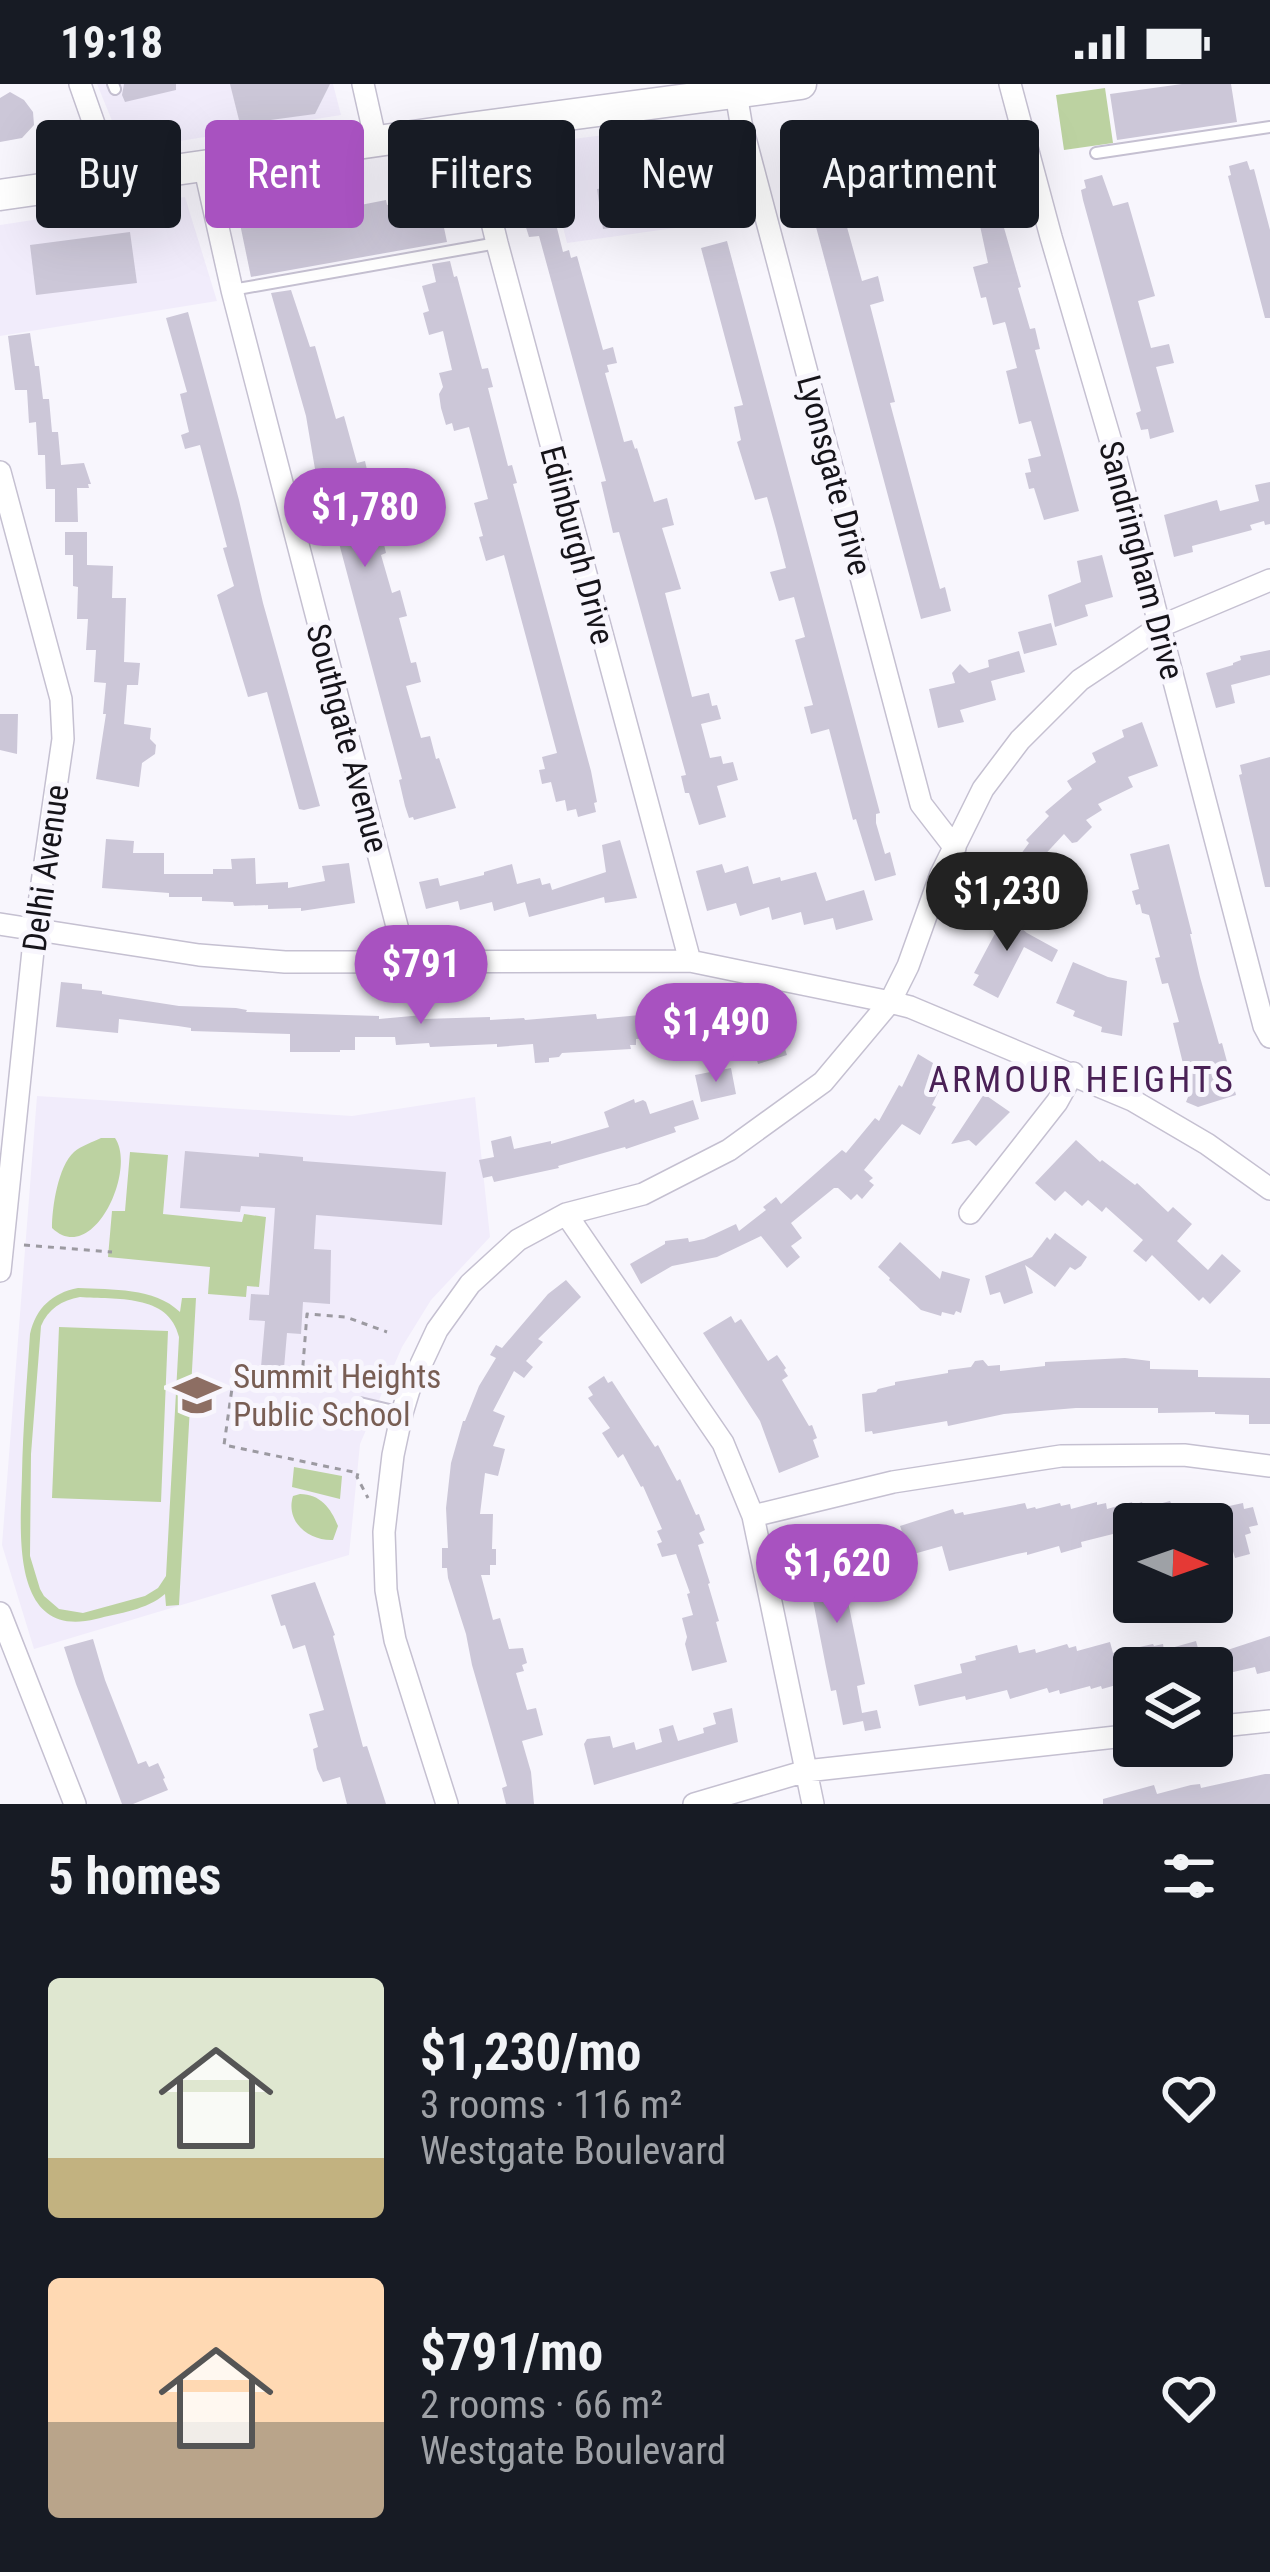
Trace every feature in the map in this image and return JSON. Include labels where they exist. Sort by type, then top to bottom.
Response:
[{"type":"main road","points":[[528,120],[801,84]]},
{"type":"main road","points":[[181,168],[388,140]]},
{"type":"main road","points":[[0,195],[36,190]]},
{"type":"street","points":[[80,84],[93,120]]},
{"type":"street","points":[[363,84],[376,142]]},
{"type":"street","name":"Sandringham Drive","points":[[1010,84],[1270,1037]]},
{"type":"street","name":"Lyonsgate Drive","points":[[751,89],[741,123],[921,804],[955,848]]},
{"type":"street","name":"Southgate Avenue","points":[[204,165],[232,290],[406,961]]},
{"type":"street","name":"Edinburgh Drive","points":[[494,228],[689,961]]},
{"type":"street","name":"Delhi Avenue","points":[[0,472],[6,522],[61,699],[63,739],[35,931],[1,1253]]},
{"type":"street","points":[[447,1804],[395,1640],[386,1591],[384,1532],[402,1413],[437,1330],[470,1284],[518,1240],[566,1214],[644,1194],[729,1150],[823,1082],[890,1002],[941,874],[983,789],[1020,740],[1080,680],[1161,626],[1270,580]]},
{"type":"street","points":[[0,924],[220,957],[285,962],[689,961],[910,1006],[1132,1100],[1207,1144],[1270,1189]]},
{"type":"street","points":[[970,1213],[1057,1102],[1073,1073]]},
{"type":"street","points":[[566,1214],[723,1443],[753,1516],[813,1804]]},
{"type":"street","points":[[753,1516],[893,1482],[1061,1456],[1184,1455],[1270,1466]]},
{"type":"street","points":[[0,1613],[75,1804]]},
{"type":"street","points":[[1233,1725],[1270,1721]]},
{"type":"street","points":[[694,1804],[806,1771],[1113,1737]]},
{"type":"lane","points":[[1096,153],[1270,127]]},
{"type":"lane","points":[[232,290],[497,242]]},
{"type":"lane","points":[[360,1403],[402,1413]]},
{"type":"path","points":[[1,1253],[112,1252]]},
{"type":"path","points":[[302,1390],[308,1314],[346,1317],[387,1332]]},
{"type":"path","points":[[235,1367],[224,1445],[358,1473],[373,1505]]},
{"type":"shaded area","points":[[97,84],[333,84],[341,115],[310,120],[205,120],[205,137],[181,141],[181,120],[112,120]]},
{"type":"shaded area","points":[[599,136],[599,228],[675,228],[567,243],[563,228],[575,228],[575,139]]},
{"type":"shaded area","points":[[185,197],[217,301],[0,336],[0,225],[36,220],[36,228],[181,228],[181,198]]},
{"type":"shaded area","name":"Summit Heights Public School","points":[[37,1096],[352,1116],[475,1097],[490,1237],[431,1300],[402,1347],[360,1444],[349,1555],[34,1649],[2,1545]]},
{"type":"green space","points":[[1105,88],[1113,143],[1064,150],[1056,95]]},
{"type":"green space","points":[[101,1138],[115,1138],[120,1153],[116,1191],[96,1225],[82,1235],[67,1237],[52,1228],[60,1177],[74,1152]]},
{"type":"green space","points":[[130,1152],[168,1155],[163,1214],[242,1222],[244,1214],[266,1217],[259,1287],[247,1286],[246,1297],[208,1294],[210,1267],[108,1257],[112,1211],[125,1211]]},
{"type":"green space","points":[[69,1290],[132,1291],[158,1298],[180,1312],[182,1298],[196,1298],[179,1605],[166,1606],[165,1594],[132,1610],[68,1621],[47,1613],[26,1574],[21,1522],[30,1334],[41,1309]],"holes":[[[80,1297],[153,1306],[173,1323],[179,1337],[166,1576],[145,1596],[83,1613],[59,1609],[44,1596],[30,1556],[31,1454],[41,1326],[62,1303]]]},
{"type":"green space","points":[[59,1327],[168,1331],[161,1502],[52,1498]]},
{"type":"green space","points":[[294,1467],[342,1476],[340,1499],[292,1487]]},
{"type":"green space","points":[[293,1496],[319,1499],[328,1508],[338,1526],[333,1540],[308,1533],[296,1522],[291,1505]]},
{"type":"building","points":[[124,84],[176,84],[176,90],[125,102]]},
{"type":"building","points":[[230,84],[330,84],[315,114],[239,120]]},
{"type":"building","points":[[1182,84],[1231,84],[1237,122],[1117,140],[1110,94]]},
{"type":"building","points":[[10,92],[33,112],[34,125],[22,138],[0,142],[0,98]]},
{"type":"building","points":[[1247,161],[1250,170],[1254,169],[1270,230],[1270,318],[1265,318],[1228,176],[1229,166]]},
{"type":"building","points":[[1102,175],[1113,206],[1128,202],[1155,296],[1138,301],[1151,348],[1169,344],[1174,363],[1156,367],[1174,432],[1150,439],[1148,429],[1141,430],[1136,413],[1141,411],[1081,190],[1086,188],[1084,180]]},
{"type":"building","points":[[386,200],[388,228],[444,228],[447,242],[251,277],[241,228],[364,228],[364,204]]},
{"type":"building","points":[[526,228],[557,228],[563,252],[577,256],[603,350],[613,347],[617,363],[607,365],[609,372],[605,373],[624,442],[632,440],[637,448],[654,502],[667,498],[674,525],[662,528],[681,589],[665,593],[692,697],[709,693],[721,719],[701,724],[710,758],[721,756],[723,764],[733,762],[738,780],[717,786],[726,817],[699,825],[689,793],[685,793],[681,776],[686,775],[619,532],[613,533],[601,482],[606,481],[539,236],[529,237]]},
{"type":"building","points":[[816,228],[847,228],[862,281],[878,276],[884,301],[870,305],[895,402],[890,403],[940,589],[945,587],[951,611],[921,619]]},
{"type":"building","points":[[980,228],[1004,228],[1030,329],[1035,328],[1040,349],[1035,350],[1079,511],[1044,520],[1034,488],[1029,489],[1028,459],[1041,456],[1031,421],[1019,424],[1006,371],[1017,368],[1005,322],[993,325],[986,297],[981,298],[973,267],[988,263]]},
{"type":"building","points":[[130,232],[137,283],[36,295],[30,245]]},
{"type":"building","points":[[727,241],[880,813],[876,823],[896,875],[875,881],[829,729],[811,734],[804,707],[813,705],[795,640],[805,637],[794,597],[779,601],[770,572],[786,568],[776,529],[767,497],[755,500],[737,442],[741,440],[734,407],[743,405],[701,248]]},
{"type":"building","points":[[450,261],[482,369],[488,368],[493,387],[488,388],[591,771],[596,812],[578,817],[576,809],[567,811],[565,800],[556,802],[551,782],[542,784],[542,757],[557,753],[504,555],[486,561],[474,503],[488,499],[469,427],[454,431],[452,423],[446,425],[441,408],[439,373],[452,370],[443,331],[429,335],[422,286],[436,282],[432,264]]},
{"type":"building","points":[[291,290],[310,347],[315,346],[336,419],[344,416],[357,463],[365,461],[386,553],[381,555],[392,593],[400,590],[407,616],[399,618],[421,682],[406,686],[421,738],[430,736],[456,808],[414,820],[405,806],[402,779],[336,532],[323,536],[332,520],[271,293]]},
{"type":"building","points":[[188,312],[320,806],[304,810],[299,809],[267,692],[248,697],[217,595],[234,586],[223,548],[227,547],[200,445],[185,449],[181,435],[189,432],[180,394],[187,392],[166,318]]},
{"type":"building","points":[[30,333],[43,399],[49,399],[52,432],[58,432],[61,465],[84,463],[91,484],[77,488],[78,522],[55,522],[55,489],[46,489],[45,455],[38,455],[36,422],[29,423],[27,390],[15,390],[8,336]]},
{"type":"building","points":[[1270,482],[1270,524],[1250,525],[1252,530],[1192,546],[1193,552],[1174,557],[1164,515],[1217,500],[1220,511],[1259,501],[1255,485]]},
{"type":"building","points":[[65,532],[87,532],[87,565],[113,566],[112,598],[126,598],[124,662],[140,663],[138,685],[127,685],[124,724],[151,728],[150,739],[156,745],[155,754],[142,763],[139,787],[96,779],[106,683],[94,682],[96,650],[86,650],[88,619],[77,619],[78,587],[73,586],[73,555],[65,555]]},
{"type":"building","points":[[1102,555],[1113,597],[1085,605],[1088,616],[1055,627],[1048,595],[1081,582],[1077,561]]},
{"type":"building","points":[[1051,623],[1057,645],[1024,654],[1018,632]]},
{"type":"building","points":[[1270,650],[1270,675],[1231,685],[1235,703],[1216,708],[1206,673],[1233,665],[1240,656]]},
{"type":"building","points":[[1019,651],[1025,672],[991,681],[996,700],[960,710],[964,722],[938,728],[929,689],[955,683],[952,673],[960,664],[969,673],[989,667],[988,660]]},
{"type":"building","points":[[0,714],[18,714],[17,754],[0,750]]},
{"type":"building","points":[[1142,722],[1158,766],[1128,777],[1133,787],[1098,804],[1102,810],[1086,820],[1092,827],[1077,842],[1064,834],[1038,862],[1043,866],[1038,872],[1048,880],[1040,891],[1032,885],[1016,913],[997,902],[1013,872],[1010,869],[1029,843],[1026,840],[1049,816],[1045,812],[1072,789],[1067,781],[1096,762],[1092,753],[1124,737],[1122,730]]},
{"type":"building","points":[[1270,757],[1270,887],[1265,887],[1239,775],[1240,765]]},
{"type":"building","points":[[106,839],[134,841],[133,853],[164,853],[164,874],[213,874],[213,869],[232,869],[231,859],[255,858],[256,884],[288,882],[288,888],[325,881],[322,866],[349,863],[355,903],[301,911],[102,888]]},
{"type":"building","points":[[620,840],[637,898],[605,903],[604,897],[529,917],[525,902],[494,911],[492,902],[460,910],[458,901],[426,909],[419,882],[438,878],[440,886],[512,864],[517,884],[540,878],[552,890],[606,872],[602,845]]},
{"type":"building","points":[[1169,844],[1200,977],[1236,1095],[1198,1107],[1186,1102],[1190,1092],[1173,1023],[1179,1022],[1168,983],[1162,984],[1149,915],[1136,905],[1132,891],[1139,889],[1130,854]]},
{"type":"building","points":[[722,864],[725,873],[748,866],[753,884],[816,872],[826,901],[864,890],[873,920],[836,930],[833,918],[804,925],[801,912],[772,920],[769,907],[740,916],[736,903],[707,911],[696,871]]},
{"type":"building","points":[[1007,911],[1025,920],[1021,928],[1027,933],[1058,950],[1052,962],[1024,947],[998,998],[973,985],[979,975],[974,973]]},
{"type":"building","points":[[1073,962],[1127,981],[1122,1036],[1101,1032],[1102,1027],[1073,1016],[1075,1011],[1056,1003]]},
{"type":"building","points":[[61,982],[179,1006],[379,1019],[423,1015],[423,1019],[525,1020],[596,1014],[597,1019],[662,1013],[666,1023],[719,1014],[721,1024],[764,1010],[773,1039],[781,1037],[787,1055],[758,1064],[756,1057],[748,1060],[741,1037],[691,1048],[689,1039],[636,1039],[631,1049],[562,1053],[549,1062],[535,1063],[533,1044],[430,1047],[429,1043],[396,1045],[395,1037],[355,1037],[355,1050],[290,1052],[290,1034],[191,1031],[119,1019],[118,1033],[56,1027]]},
{"type":"building","points":[[918,1054],[948,1072],[920,1135],[902,1124],[864,1170],[874,1185],[862,1199],[857,1194],[851,1200],[834,1188],[791,1223],[802,1238],[791,1246],[800,1257],[787,1268],[761,1236],[717,1257],[672,1266],[641,1284],[630,1264],[665,1241],[704,1239],[736,1224],[739,1231],[776,1197],[781,1204],[842,1150],[846,1153],[875,1118],[879,1121]]},
{"type":"building","points":[[731,1068],[736,1094],[701,1102],[695,1075]]},
{"type":"building","points":[[984,1094],[1010,1112],[976,1146],[969,1140],[951,1144]]},
{"type":"building","points":[[634,1099],[635,1103],[646,1102],[650,1114],[693,1100],[699,1119],[674,1127],[676,1132],[559,1168],[494,1182],[492,1176],[483,1178],[479,1160],[494,1157],[491,1141],[511,1136],[514,1149],[609,1127],[604,1112]]},
{"type":"building","points":[[1076,1140],[1100,1162],[1137,1183],[1168,1212],[1173,1207],[1192,1224],[1177,1241],[1208,1270],[1222,1254],[1241,1271],[1210,1304],[1203,1297],[1199,1301],[1152,1255],[1146,1262],[1133,1251],[1143,1240],[1106,1207],[1102,1212],[1088,1200],[1082,1206],[1065,1191],[1055,1201],[1035,1183]]},
{"type":"building","points":[[185,1151],[259,1157],[259,1153],[446,1172],[442,1225],[316,1215],[314,1249],[331,1250],[330,1304],[303,1302],[301,1334],[287,1333],[284,1368],[261,1367],[265,1321],[249,1320],[251,1294],[269,1295],[275,1208],[241,1206],[240,1212],[180,1208]]},
{"type":"building","points":[[1055,1233],[1087,1257],[1081,1266],[1070,1267],[1055,1287],[1025,1265],[1033,1293],[1004,1304],[1000,1292],[990,1295],[985,1276],[1032,1257]]},
{"type":"building","points":[[900,1242],[940,1279],[942,1271],[970,1279],[961,1313],[942,1312],[941,1316],[921,1310],[889,1280],[878,1267]]},
{"type":"building","points":[[566,1280],[581,1297],[538,1339],[543,1342],[526,1361],[533,1367],[524,1378],[514,1371],[493,1411],[505,1416],[493,1446],[505,1449],[498,1476],[485,1473],[480,1514],[493,1514],[496,1565],[490,1565],[490,1575],[481,1575],[493,1620],[500,1618],[509,1649],[523,1648],[527,1663],[522,1665],[524,1671],[516,1673],[527,1710],[536,1708],[543,1735],[522,1741],[534,1804],[506,1804],[502,1788],[507,1786],[466,1634],[447,1568],[442,1568],[442,1548],[448,1548],[451,1463],[463,1421],[496,1358],[490,1355],[496,1345],[502,1348]]},
{"type":"building","points":[[731,1316],[735,1323],[741,1319],[768,1361],[777,1355],[786,1368],[788,1376],[782,1380],[812,1425],[819,1457],[779,1473],[760,1421],[703,1333]]},
{"type":"building","points":[[983,1360],[988,1366],[1000,1365],[1000,1371],[1045,1366],[1045,1362],[1150,1361],[1150,1369],[1198,1370],[1198,1377],[1270,1378],[1270,1424],[1249,1424],[1249,1415],[1215,1412],[1076,1408],[865,1432],[862,1394],[895,1382],[948,1373]]},
{"type":"building","points":[[604,1376],[658,1445],[699,1514],[705,1530],[699,1533],[704,1543],[698,1545],[727,1662],[692,1671],[682,1618],[693,1615],[690,1593],[676,1554],[662,1557],[657,1531],[662,1529],[643,1486],[623,1454],[618,1458],[602,1433],[610,1428],[588,1398],[593,1395],[588,1387]]},
{"type":"building","points":[[1097,1502],[1106,1503],[1107,1509],[1113,1507],[1113,1534],[1081,1542],[1082,1547],[1061,1553],[1059,1546],[949,1571],[942,1546],[910,1555],[900,1526],[953,1509],[964,1515],[1025,1503],[1027,1509],[1060,1503],[1070,1504],[1071,1509]]},
{"type":"building","points":[[1243,1503],[1244,1509],[1253,1507],[1258,1525],[1249,1527],[1251,1533],[1245,1535],[1250,1554],[1235,1558],[1233,1505]]},
{"type":"building","points":[[848,1535],[854,1560],[840,1563],[865,1684],[857,1686],[862,1713],[877,1710],[881,1728],[865,1731],[863,1721],[843,1725],[836,1690],[831,1691],[802,1544]]},
{"type":"building","points":[[315,1582],[335,1635],[363,1747],[367,1746],[386,1804],[347,1804],[340,1777],[323,1782],[317,1769],[313,1749],[318,1747],[309,1714],[324,1710],[305,1645],[293,1649],[271,1595]]},
{"type":"building","points":[[1270,1636],[1270,1671],[1257,1674],[1255,1667],[1233,1672],[1233,1648]]},
{"type":"building","points":[[93,1639],[138,1764],[158,1763],[168,1790],[133,1804],[122,1804],[64,1647]]},
{"type":"building","points":[[1110,1642],[1113,1686],[1060,1694],[1059,1690],[1049,1693],[1047,1688],[1010,1699],[1007,1690],[919,1706],[914,1685],[962,1673],[960,1664],[976,1660],[975,1656],[1017,1645],[1019,1653],[1035,1649],[1036,1653],[1067,1644],[1077,1651]]},
{"type":"building","points":[[732,1708],[738,1742],[594,1785],[584,1744],[587,1739],[610,1736],[613,1748],[634,1742],[636,1750],[662,1742],[659,1729],[673,1725],[678,1741],[704,1733],[703,1728],[716,1724],[713,1713]]},
{"type":"building","points":[[1270,1774],[1270,1804],[1103,1804],[1103,1799],[1154,1785],[1157,1794]]},
{"type":"place","name":"Summit Heights Public School","points":[[197,1395]]},
{"type":"district","name":"ARMOUR HEIGHTS","points":[[1082,1079]]}]
